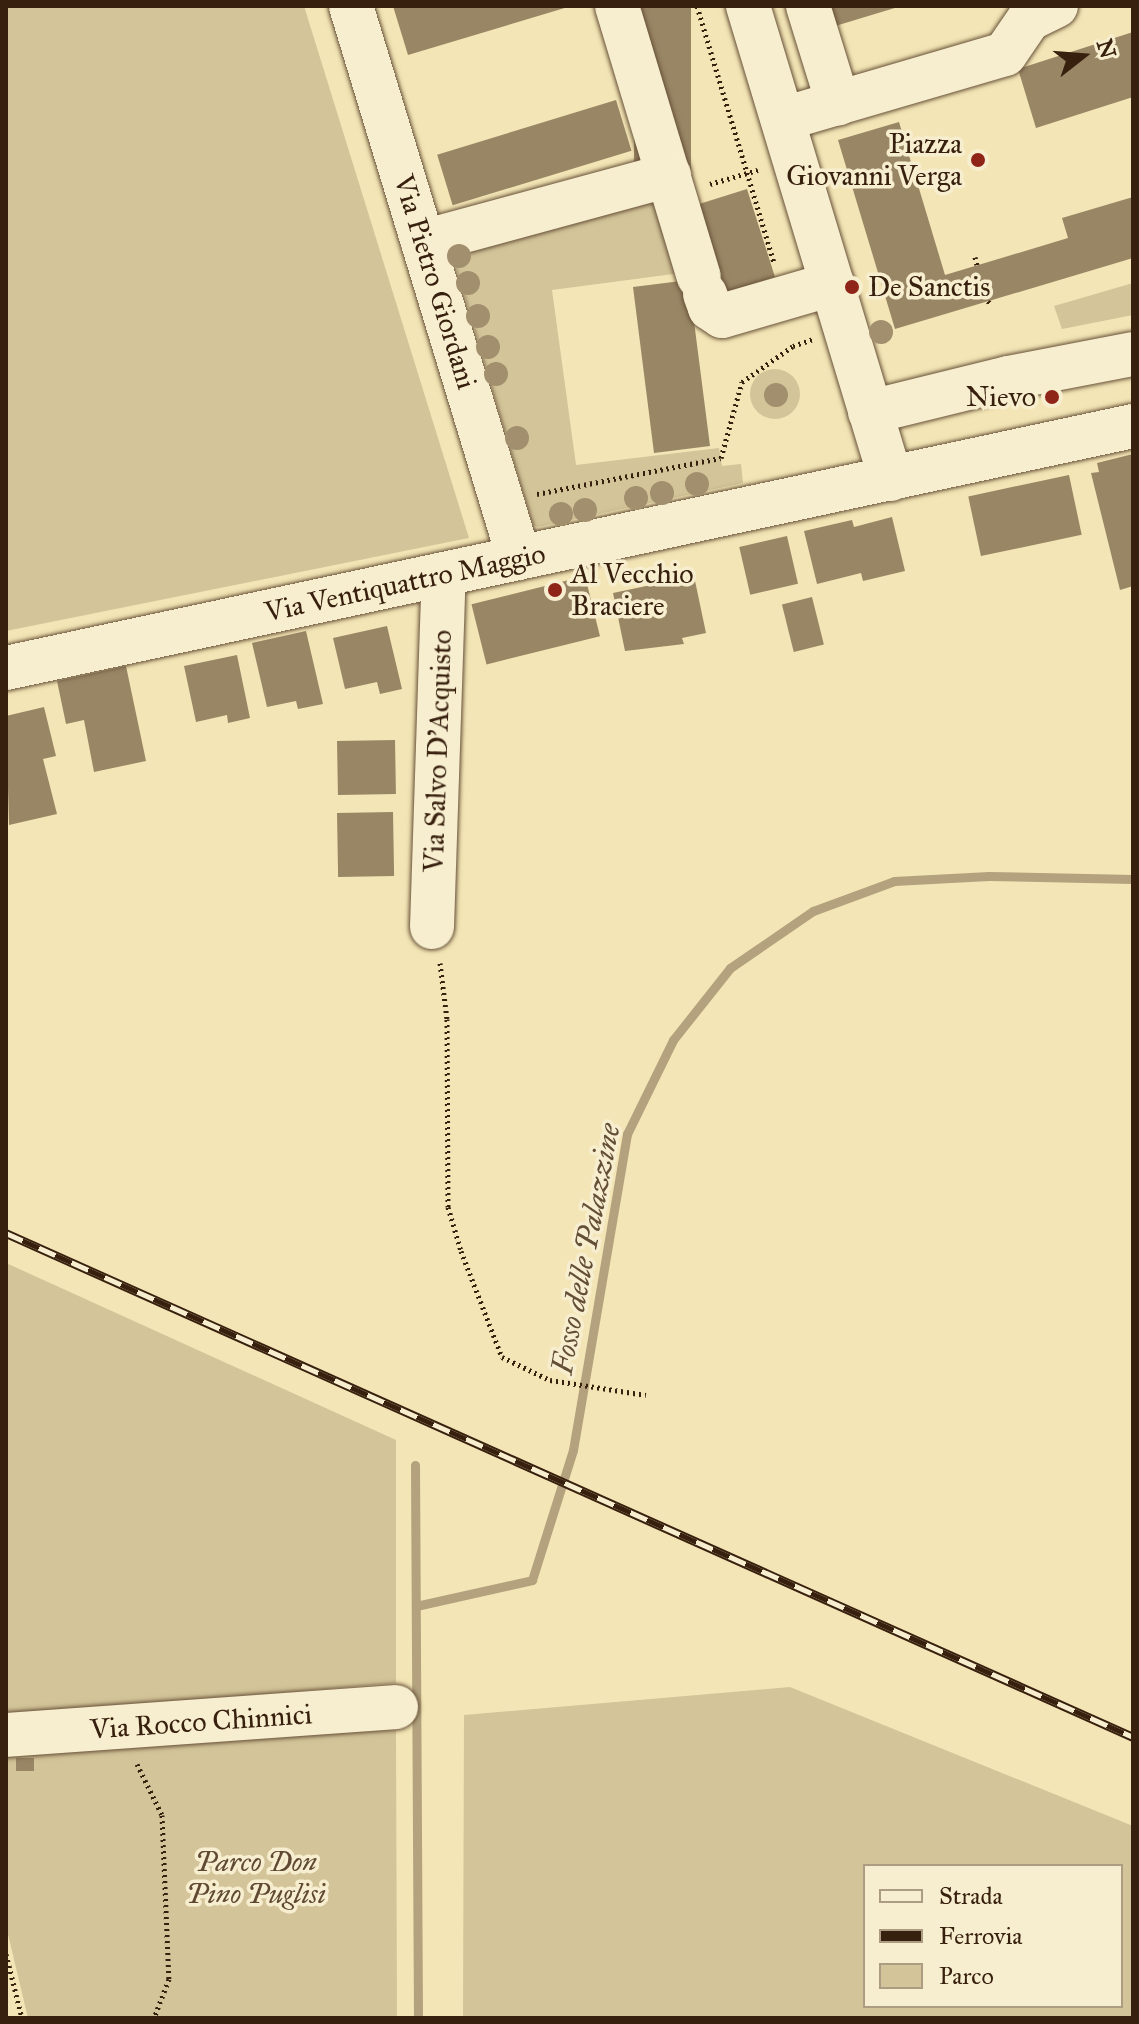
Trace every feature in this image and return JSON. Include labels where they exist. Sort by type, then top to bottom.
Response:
[{"type":"street","name":"Via Pietro Giordani","points":[[351,6],[519,558]]},
{"type":"street","points":[[617,6],[686,180],[702,286],[710,308],[722,316],[832,284]]},
{"type":"street","points":[[748,6],[891,479]]},
{"type":"street","points":[[808,6],[838,103]]},
{"type":"street","points":[[783,119],[1005,54],[1029,19],[1056,6]]},
{"type":"street","points":[[423,242],[686,180]]},
{"type":"street","points":[[870,412],[1008,378],[1133,354]]},
{"type":"street","name":"Via Ventiquattro Maggio","points":[[6,668],[1133,426]]},
{"type":"street","name":"Via Salvo D'Acquisto","points":[[432,927],[444,574]]},
{"type":"street","name":"Via Rocco Chinnici","points":[[6,1735],[396,1707]]},
{"type":"path","points":[[697,6],[775,266]]},
{"type":"path","points":[[686,180],[761,169]]},
{"type":"path","points":[[975,257],[977,265]]},
{"type":"path","points":[[534,494],[721,458],[742,382],[793,346],[817,337]]},
{"type":"path","points":[[432,927],[447,1019],[448,1207],[461,1251],[502,1357],[550,1380],[646,1395]]},
{"type":"path","points":[[122,1729],[162,1815],[172,1949],[169,1979],[154,2018]]},
{"type":"path","points":[[6,1954],[22,2018]]},
{"type":"green space","points":[[6,6],[304,6],[469,538],[6,631]]},
{"type":"green space","points":[[655,191],[681,273],[552,290],[576,465],[719,448],[722,466],[741,464],[743,483],[538,527],[533,525],[450,247]]},
{"type":"green space","points":[[1133,283],[1133,315],[1062,329],[1054,306]]},
{"type":"green space","points":[[775,369],[793,376],[800,394],[793,412],[775,419],[757,412],[750,394],[757,376]]},
{"type":"green space","points":[[6,1263],[396,1440],[396,1683],[6,1716]]},
{"type":"green space","points":[[790,1687],[1133,1826],[1133,2018],[463,2018],[464,1715]]},
{"type":"green space","name":"Parco Don Pino Puglisi","points":[[396,1730],[397,2018],[28,2018],[6,1926],[6,1751]]},
{"type":"building","points":[[393,6],[568,6],[568,7],[408,55]]},
{"type":"building","points":[[634,6],[691,6],[691,186],[634,186]]},
{"type":"building","points":[[825,6],[898,6],[898,7],[832,27]]},
{"type":"building","points":[[1133,32],[1133,97],[1036,128],[1018,69]]},
{"type":"building","points":[[616,100],[631,151],[453,205],[437,155]]},
{"type":"building","points":[[899,122],[945,275],[1068,238],[1062,218],[1133,197],[1133,258],[895,329],[838,140]]},
{"type":"building","points":[[747,189],[775,277],[723,293],[691,298],[710,446],[654,453],[633,287],[689,280],[696,205]]},
{"type":"building","points":[[1133,454],[1133,586],[1120,590],[1091,473],[1099,472],[1097,463]]},
{"type":"building","points":[[1069,475],[1082,535],[981,556],[968,496]]},
{"type":"building","points":[[892,517],[905,571],[863,581],[861,573],[817,584],[804,531],[852,520],[854,527]]},
{"type":"building","points":[[787,536],[798,584],[750,595],[739,547]]},
{"type":"building","points":[[585,576],[600,636],[486,664],[471,604]]},
{"type":"building","points":[[694,576],[706,633],[682,638],[684,644],[625,651],[613,593]]},
{"type":"building","points":[[812,597],[824,645],[794,652],[782,604]]},
{"type":"building","points":[[387,626],[402,689],[380,694],[377,682],[345,689],[333,638]]},
{"type":"building","points":[[306,631],[323,704],[298,709],[296,701],[267,707],[252,643]]},
{"type":"building","points":[[237,655],[250,718],[228,723],[227,715],[196,722],[184,666]]},
{"type":"building","points":[[126,666],[146,761],[94,772],[84,720],[66,724],[57,681]]},
{"type":"building","points":[[44,707],[56,756],[43,759],[57,814],[9,825],[6,716]]},
{"type":"building","points":[[395,740],[396,794],[338,795],[337,741]]},
{"type":"building","points":[[393,812],[394,876],[338,877],[337,813]]},
{"type":"building","points":[[16,1758],[34,1758],[34,1771],[16,1771]]},
{"type":"waterway","name":"Fosso delle Palazzine","points":[[416,1606],[532,1580],[573,1450],[627,1134],[673,1040],[730,968],[813,911],[894,881],[989,876],[1133,879]]},
{"type":"waterway","points":[[415,1465],[418,2018]]},
{"type":"railway","points":[[6,1233],[1133,1737]]},
{"type":"place","name":"Piazza Giovanni Verga","points":[[978,160]]},
{"type":"place","name":"De Sanctis","points":[[852,287]]},
{"type":"place","name":"Nievo","points":[[1052,397]]},
{"type":"place","name":"Al Vecchio Braciere","points":[[555,590]]}]
